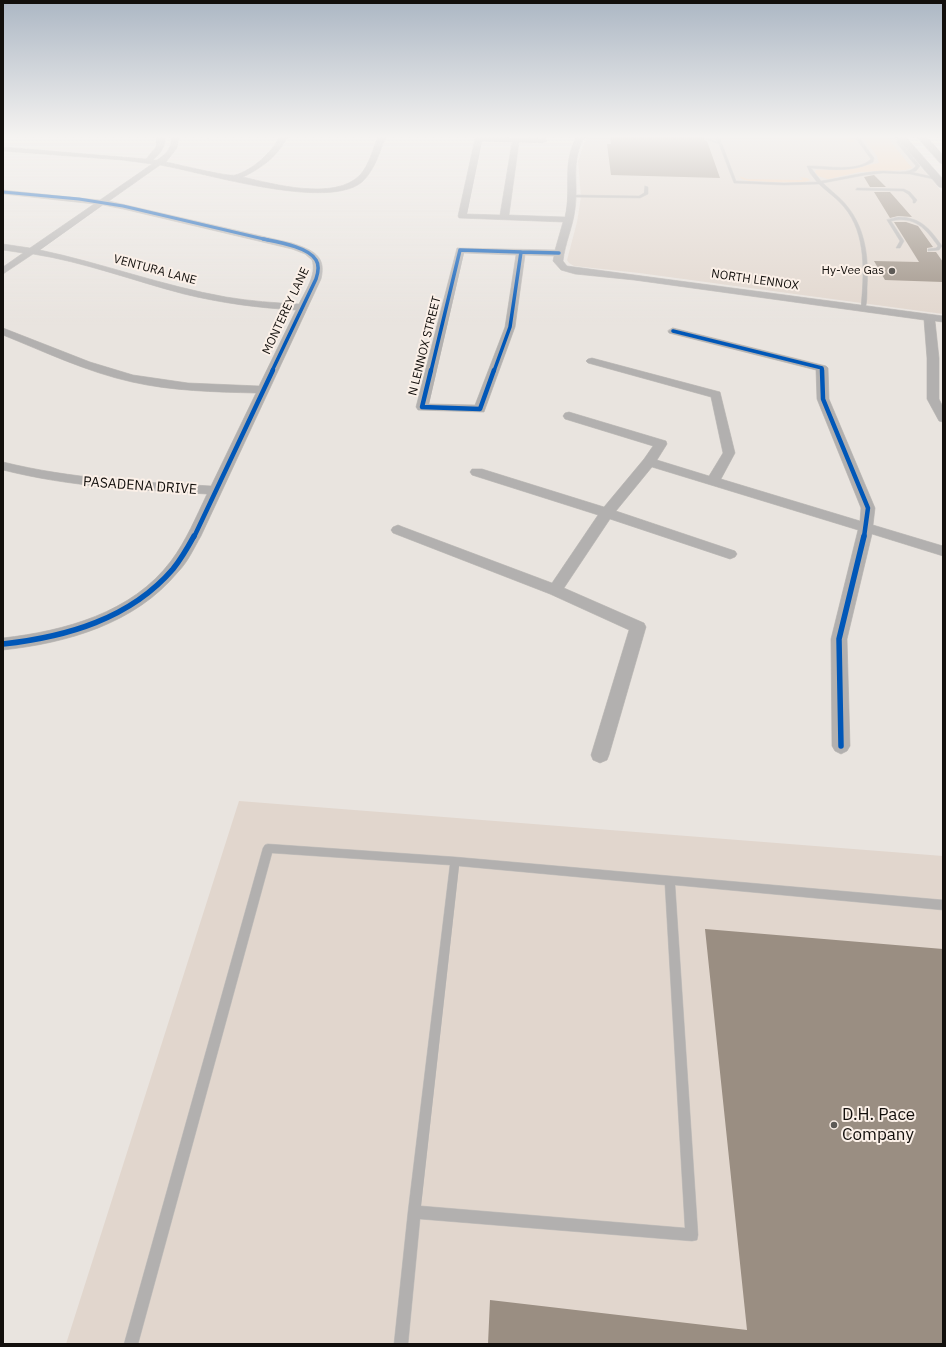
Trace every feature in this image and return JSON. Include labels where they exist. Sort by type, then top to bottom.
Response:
[{"type":"street","name":"MONTEREY LANE","points":[[77,199],[123,206],[289,245],[308,252],[314,256],[318,263],[318,273],[215,490]]},
{"type":"street","points":[[3,271],[29,247],[106,199]]},
{"type":"street","points":[[466,199],[462,216],[568,220]]},
{"type":"street","points":[[504,217],[507,199]]},
{"type":"street","points":[[559,253],[572,199]]},
{"type":"street","points":[[76,209],[89,200]]},
{"type":"street","name":"VENTURA LANE","points":[[5,251],[29,247],[54,256],[181,291],[262,306],[301,307]]},
{"type":"street","name":"N LENNOX STREET","points":[[520,252],[510,326],[480,409],[422,408],[460,250],[559,253]]},
{"type":"street","name":"NORTH LENNOX","points":[[559,253],[558,261],[564,268],[575,271],[634,277],[943,319]]},
{"type":"street","points":[[929,317],[938,370],[932,399],[943,418]]},
{"type":"street","points":[[3,331],[79,362],[114,374],[135,379],[178,386],[262,390]]},
{"type":"street","points":[[673,331],[822,368],[823,399],[868,508],[866,528],[838,639],[841,746]]},
{"type":"street","points":[[592,361],[716,395],[729,453],[713,481]]},
{"type":"street","points":[[555,590],[607,513],[649,462],[661,444],[569,416]]},
{"type":"street","points":[[649,462],[943,552]]},
{"type":"street","name":"PASADENA DRIVE","points":[[3,466],[27,473],[79,482],[215,490],[183,556],[158,584],[140,598],[107,617],[76,630],[26,642],[3,644]]},
{"type":"street","points":[[477,472],[730,554]]},
{"type":"street","points":[[398,530],[555,590],[638,628],[600,755]]},
{"type":"lane","points":[[837,199],[846,207],[860,233],[864,257],[863,308]]},
{"type":"lane","points":[[898,247],[902,241],[889,220],[911,219],[922,224],[940,246],[930,250]]},
{"type":"lane","points":[[131,1344],[268,848],[455,861],[943,905]]},
{"type":"lane","points":[[401,1344],[414,1212],[455,861]]},
{"type":"lane","points":[[414,1212],[692,1235],[670,880]]},
{"type":"shaded area","points":[[581,199],[943,199],[943,314],[639,273],[574,266],[567,260],[577,222]]},
{"type":"shaded area","points":[[239,801],[943,856],[943,1344],[66,1344]]},
{"type":"building","points":[[878,199],[896,199],[912,217],[898,216],[890,218]]},
{"type":"building","points":[[894,222],[906,222],[918,226],[933,247],[927,248],[927,252],[936,252],[943,262],[943,282],[885,280],[874,261],[919,262]]},
{"type":"building","name":"D.H. Pace Company","points":[[705,929],[943,949],[943,1344],[488,1344],[490,1300],[747,1330]]},
{"type":"cycle path","points":[[3,644],[49,637],[95,623],[138,601],[173,569],[194,536],[316,279],[318,271],[318,265],[313,256],[308,252],[289,245],[123,206],[77,199]]},
{"type":"cycle path","points":[[521,252],[460,250],[422,407],[480,409],[510,327],[521,252],[559,253]]},
{"type":"cycle path","points":[[673,331],[822,368],[823,399],[868,508],[866,528],[839,639],[841,746]]},
{"type":"place","name":"Hy-Vee Gas","points":[[892,271]]},
{"type":"place","name":"D.H. Pace Company","points":[[834,1125]]}]
